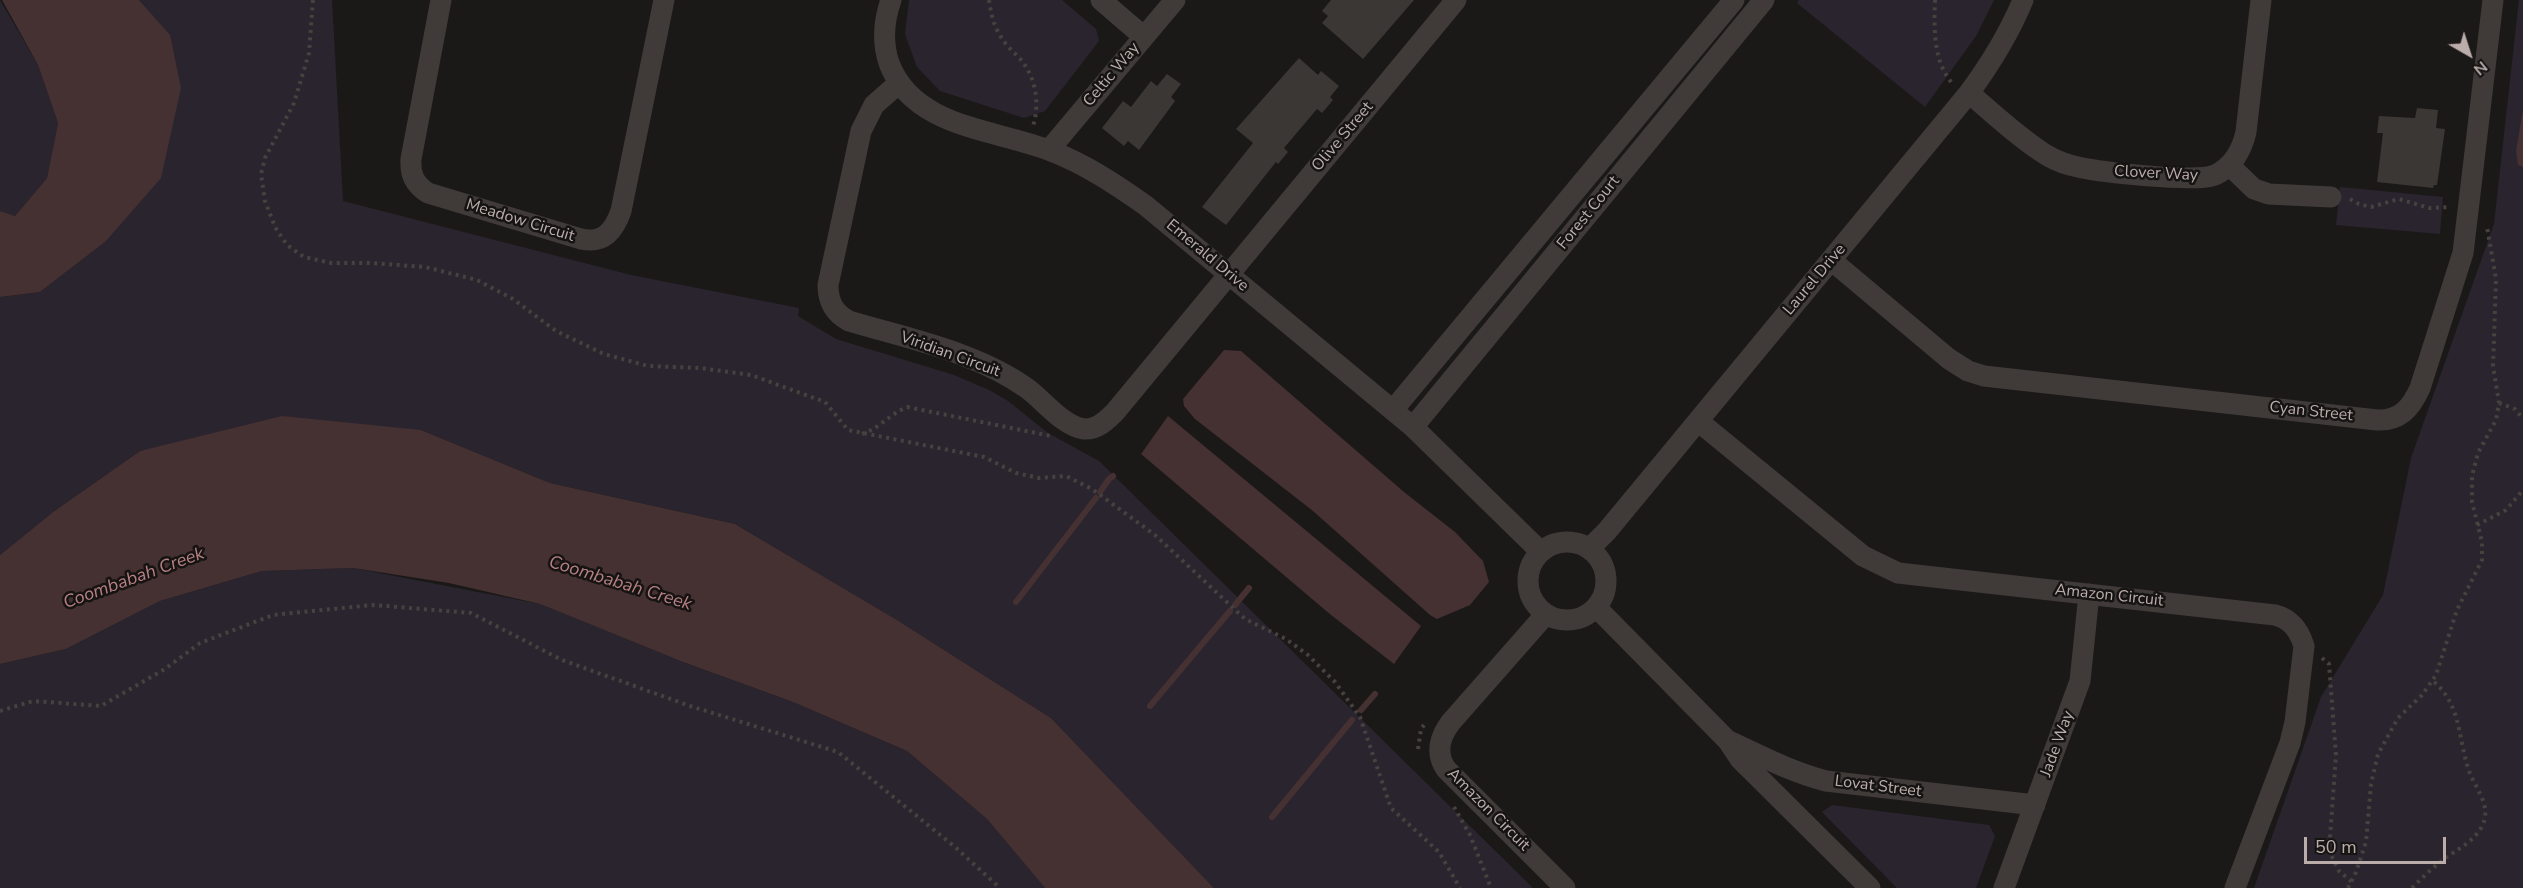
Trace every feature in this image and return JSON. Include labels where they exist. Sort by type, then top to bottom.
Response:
[{"type":"street","name":"Meadow Circuit","points":[[441,0],[411,159],[410,170],[414,180],[428,193],[588,240],[594,240],[614,229],[621,211],[664,0]]},
{"type":"street","name":"Emerald Drive","points":[[891,0],[885,24],[888,59],[899,83],[920,105],[938,115],[1049,150],[1118,185],[1230,274],[1413,427],[1541,552]]},
{"type":"street","points":[[1101,0],[1144,37]]},
{"type":"street","name":"Celtic Way","points":[[1049,150],[1174,0]]},
{"type":"street","name":"Olive Street","points":[[1230,274],[1456,0]]},
{"type":"street","name":"Forest Court","points":[[1393,410],[1734,0]]},
{"type":"street","name":"Forest Court","points":[[1413,427],[1764,0]]},
{"type":"street","name":"Laurel Drive","points":[[1589,549],[1607,531],[1831,261],[1960,88],[1995,58],[2011,30],[2023,0]]},
{"type":"street","points":[[2261,0],[2246,132],[2239,152],[2229,165],[2254,189],[2269,194],[2331,197]]},
{"type":"street","name":"Cyan Street","points":[[1831,261],[1949,359],[1968,371],[1984,375],[2365,419],[2395,418],[2409,408],[2420,388],[2463,253],[2493,0]]},
{"type":"street","name":"Viridian Circuit","points":[[899,83],[874,105],[861,131],[828,285],[831,303],[842,317],[977,361],[1015,381],[1066,421],[1083,429],[1092,428],[1106,421],[1115,412],[1230,274]]},
{"type":"street","name":"Clover Way","points":[[1960,88],[2048,156],[2079,168],[2194,178],[2214,176],[2229,165]]},
{"type":"street","name":"Amazon Circuit","points":[[1698,421],[1863,556],[1898,573],[2275,615],[2291,623],[2301,637],[2304,657],[2290,743],[2235,888]]},
{"type":"street","points":[[1571,542],[1589,549],[1598,556],[1604,569],[1606,582],[1603,595],[1596,607],[1585,615],[1572,619],[1558,619],[1546,614],[1536,604],[1529,589],[1530,569],[1541,552],[1558,543],[1571,542]]},
{"type":"street","name":"Jade Way","points":[[2004,888],[2080,681],[2089,594]]},
{"type":"street","name":"Lovat Street","points":[[1596,607],[1728,741],[1740,759],[1870,888]]},
{"type":"street","name":"Amazon Circuit","points":[[1546,614],[1451,722],[1441,738],[1440,746],[1446,769],[1565,888]]},
{"type":"street","name":"Lovat Street","points":[[1728,741],[1802,775],[1826,781],[2035,805]]},
{"type":"path","points":[[313,0],[309,53],[294,103],[265,158],[261,174],[268,210],[275,227],[287,245],[304,257],[331,263],[372,262],[425,267],[477,280],[513,299],[556,331],[604,354],[648,366],[700,368],[751,375],[825,402],[848,429],[984,457],[1016,472],[1039,478],[1066,476],[1083,485],[1127,513],[1155,535],[1245,619],[1286,639],[1308,655],[1335,682],[1360,717],[1390,808],[1439,852],[1460,888]]},
{"type":"path","points":[[989,0],[991,14],[1001,38],[1023,62],[1032,77],[1036,102],[1032,129]]},
{"type":"path","points":[[1935,0],[1934,23],[1939,59],[1943,72],[1960,88]]},
{"type":"path","points":[[2331,197],[2346,197],[2359,204],[2372,207],[2399,199],[2429,208],[2455,207]]},
{"type":"path","points":[[2348,888],[2366,842],[2371,784],[2378,754],[2398,718],[2433,681],[2457,610],[2482,560],[2482,542],[2472,502],[2472,476],[2474,463],[2496,420],[2499,403],[2493,366],[2496,279],[2487,224]]},
{"type":"path","points":[[2499,403],[2515,409],[2523,419]]},
{"type":"path","points":[[2477,525],[2506,510],[2523,489]]},
{"type":"path","points":[[0,711],[33,701],[101,706],[165,669],[200,643],[273,615],[373,605],[471,614],[562,660],[690,705],[838,752],[956,847],[1000,888]]},
{"type":"path","points":[[2318,658],[2329,664],[2336,755],[2329,851],[2339,871],[2352,882]]},
{"type":"path","points":[[2412,888],[2433,867],[2473,838],[2484,822],[2485,815],[2484,801],[2468,771],[2457,717],[2451,703],[2433,681]]},
{"type":"shaded area","points":[[0,0],[38,65],[58,123],[47,178],[15,216],[0,211]]},
{"type":"shaded area","points":[[139,0],[332,0],[343,201],[631,275],[799,308],[798,316],[836,339],[954,375],[1008,401],[1048,433],[1099,461],[1533,888],[1214,888],[1051,718],[897,620],[735,524],[550,483],[421,430],[140,451],[53,512],[0,555],[0,297],[40,292],[105,242],[170,36]]},
{"type":"shaded area","points":[[909,0],[1062,0],[1096,29],[1099,41],[1045,111],[1024,118],[940,91],[917,67],[905,34]]},
{"type":"shaded area","points":[[1799,0],[1994,0],[1976,36],[1925,107],[1797,3]]},
{"type":"shaded area","points":[[2519,0],[2523,0],[2523,888],[2254,888],[2321,697],[2383,595],[2411,458],[2494,224]]},
{"type":"shaded area","points":[[2340,187],[2443,197],[2440,234],[2336,225]]},
{"type":"shaded area","points":[[353,568],[540,604],[683,662],[793,702],[907,751],[987,819],[1045,888],[0,888],[0,664],[66,649],[160,601],[262,571]]},
{"type":"shaded area","points":[[1832,805],[1989,825],[1995,836],[1976,888],[1897,888],[1822,812]]},
{"type":"water","points":[[2,0],[139,0],[170,35],[181,88],[161,178],[105,242],[40,292],[0,297],[0,211],[15,216],[47,178],[58,123],[38,65]]},
{"type":"water","points":[[2523,109],[2523,167],[2518,165],[2516,151]]},
{"type":"water","points":[[1224,350],[1241,351],[1404,492],[1455,532],[1483,561],[1489,582],[1470,605],[1437,619],[1430,615],[1313,511],[1195,419],[1184,406],[1183,399]]},
{"type":"water","name":"Coombabah Creek","points":[[282,416],[421,430],[550,483],[735,524],[897,620],[1051,718],[1214,888],[1045,888],[987,819],[907,751],[793,702],[683,662],[540,604],[449,583],[353,568],[262,571],[160,601],[66,649],[0,664],[0,555],[53,512],[140,451]]},
{"type":"water","points":[[1168,416],[1421,626],[1394,664],[1331,615],[1141,454]]},
{"type":"building","points":[[1331,0],[1414,0],[1363,59],[1322,23],[1328,16],[1322,11]]},
{"type":"building","points":[[1299,58],[1318,75],[1321,71],[1339,86],[1330,97],[1333,100],[1322,113],[1317,109],[1284,148],[1288,152],[1278,164],[1276,162],[1226,225],[1202,207],[1253,143],[1236,129]]},
{"type":"building","points":[[1167,74],[1181,84],[1171,97],[1175,101],[1139,150],[1128,141],[1124,146],[1102,128],[1123,101],[1131,107],[1151,81],[1157,86]]},
{"type":"building","points":[[2417,108],[2438,110],[2436,128],[2445,129],[2437,185],[2433,188],[2377,182],[2383,133],[2377,133],[2379,116],[2415,118]]},
{"type":"waterway","points":[[1100,492],[1113,476]]},
{"type":"waterway","points":[[1016,602],[1096,498]]},
{"type":"waterway","points":[[1235,605],[1249,588]]},
{"type":"waterway","points":[[1150,706],[1230,611]]},
{"type":"waterway","points":[[1361,710],[1375,694]]},
{"type":"waterway","points":[[1272,817],[1352,720]]}]
